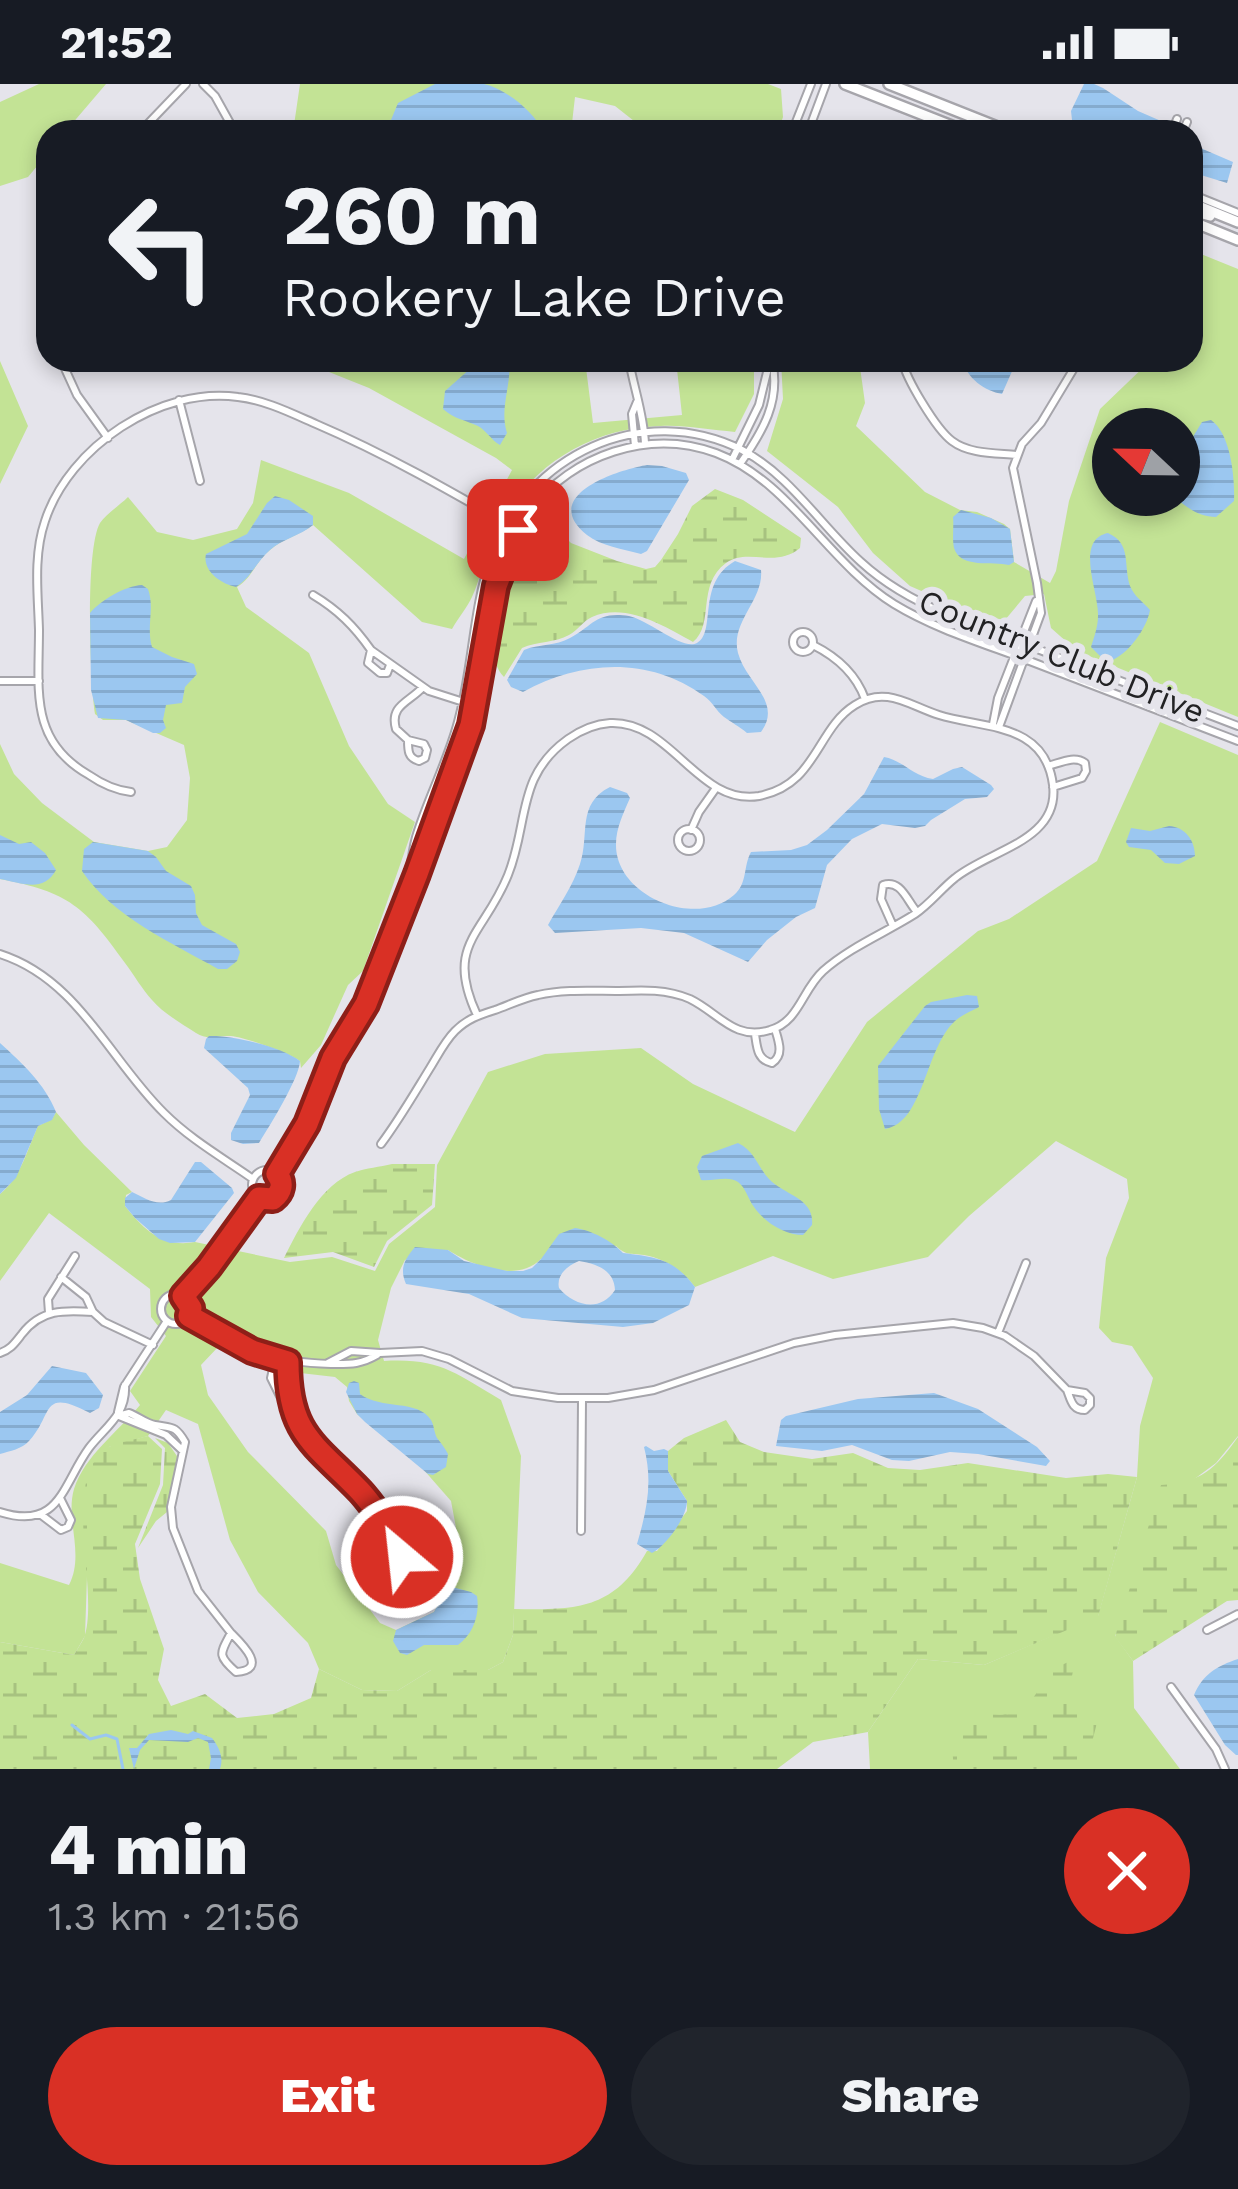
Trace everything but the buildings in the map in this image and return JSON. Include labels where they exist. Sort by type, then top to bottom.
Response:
[{"type":"main road","points":[[845,84],[936,120]]},
{"type":"main road","points":[[889,84],[980,120]]},
{"type":"main road","points":[[1203,210],[1236,218]]},
{"type":"main road","points":[[1203,226],[1238,240]]},
{"type":"street","points":[[152,120],[186,84]]},
{"type":"street","points":[[203,84],[229,120]]},
{"type":"street","points":[[797,120],[811,84]]},
{"type":"street","points":[[812,120],[826,84]]},
{"type":"street","points":[[1203,200],[1236,218]]},
{"type":"street","points":[[66,372],[76,395],[108,438]]},
{"type":"street","points":[[631,372],[642,410],[640,445]]},
{"type":"street","points":[[736,462],[768,372]]},
{"type":"street","points":[[736,462],[748,453],[765,425],[774,372]]},
{"type":"street","points":[[905,372],[952,442],[975,451],[1016,455]]},
{"type":"street","points":[[996,726],[1041,613],[1013,468],[1016,455],[1072,372]]},
{"type":"street","points":[[130,792],[103,784],[71,764],[56,749],[41,718],[38,563],[43,528],[63,484],[108,438],[178,400],[236,396],[278,408],[363,444],[518,530]]},
{"type":"street","points":[[178,400],[200,481]]},
{"type":"street","points":[[637,403],[632,414],[640,445]]},
{"type":"street","name":"Country Club Drive","points":[[406,901],[416,836],[454,734],[482,591],[506,524],[530,490],[553,469],[596,443],[634,433],[697,434],[738,448],[780,477],[860,561],[925,605],[1238,726]]},
{"type":"street","name":"Country Club Drive","points":[[277,1174],[307,1124],[333,1058],[366,1004],[406,901],[476,706],[496,586],[518,530],[538,500],[564,477],[600,456],[640,445],[688,446],[736,462],[772,488],[879,594],[937,626],[1238,742]]},
{"type":"street","points":[[313,595],[343,615],[371,650],[368,663],[374,669],[387,673],[390,665],[435,694],[476,706]]},
{"type":"street","points":[[996,726],[998,698],[1038,598]]},
{"type":"street","points":[[813,645],[851,674],[865,699]]},
{"type":"street","points":[[0,681],[39,681]]},
{"type":"street","points":[[408,740],[397,729],[395,713],[424,687]]},
{"type":"street","points":[[381,1144],[451,1035],[477,1015],[543,994],[653,990],[685,997],[733,1028],[755,1034],[775,1029],[791,1017],[822,972],[917,912],[970,866],[1038,829],[1050,811],[1053,787],[1048,766],[1029,742],[996,726],[942,716],[901,698],[884,696],[865,699],[839,719],[809,764],[790,782],[756,796],[733,794],[716,788],[652,735],[630,725],[594,725],[554,750],[528,791],[508,875],[467,946],[464,981],[477,1015]]},
{"type":"street","points":[[1048,766],[1079,759],[1086,771],[1082,778],[1053,787]]},
{"type":"street","points":[[692,830],[716,788]]},
{"type":"street","points":[[893,926],[880,898],[883,886],[897,885],[917,912]]},
{"type":"street","points":[[0,954],[26,964],[58,986],[164,1113],[253,1179]]},
{"type":"street","points":[[755,1034],[759,1056],[772,1064],[780,1053],[775,1029]]},
{"type":"street","points":[[262,1171],[277,1174],[282,1184],[277,1196],[259,1198],[253,1191],[253,1179],[262,1171]]},
{"type":"street","points":[[183,1296],[259,1198]]},
{"type":"street","points":[[49,1313],[48,1299],[75,1256]]},
{"type":"street","points":[[998,1333],[1026,1262]]},
{"type":"street","points":[[61,1277],[86,1298],[93,1312],[116,1329],[153,1345]]},
{"type":"street","points":[[166,1322],[162,1303],[170,1295],[183,1296]]},
{"type":"street","points":[[166,1322],[179,1324],[189,1316],[191,1308],[183,1296]]},
{"type":"street","points":[[0,1353],[49,1313],[93,1312]]},
{"type":"street","points":[[189,1316],[239,1345],[288,1362],[355,1365],[380,1354]]},
{"type":"street","points":[[0,1512],[40,1514],[60,1498],[88,1450],[123,1408],[125,1385],[166,1322]]},
{"type":"street","points":[[328,1363],[351,1351],[431,1353],[512,1391],[582,1400],[654,1390],[794,1343],[943,1323],[998,1333],[1027,1350],[1067,1390]]},
{"type":"street","points":[[274,1359],[271,1378],[290,1416],[386,1526],[400,1532],[402,1557],[398,1562],[392,1560],[384,1540],[386,1526]]},
{"type":"street","points":[[288,1362],[298,1425]]},
{"type":"street","points":[[581,1531],[582,1400]]},
{"type":"street","points":[[118,1416],[129,1412],[151,1424],[170,1425],[185,1442],[171,1507],[172,1528],[198,1592],[251,1655],[252,1663],[243,1672],[222,1660],[231,1633]]},
{"type":"street","points":[[40,1514],[61,1530],[68,1527],[71,1520],[60,1498]]},
{"type":"street","points":[[389,1547],[401,1545]]},
{"type":"street","points":[[1207,1630],[1238,1614]]},
{"type":"street","points":[[1172,1687],[1225,1769]]},
{"type":"green space","points":[[39,84],[106,84],[75,120],[36,120],[36,167],[28,177],[0,186],[0,102]]},
{"type":"green space","points":[[300,84],[768,84],[781,89],[783,117],[633,120],[615,106],[575,97],[572,120],[295,120]]},
{"type":"green space","points":[[1203,255],[1238,269],[1238,717],[1077,651],[1051,628],[1044,594],[1025,596],[1005,620],[976,615],[910,586],[873,553],[838,507],[767,451],[783,399],[782,372],[861,372],[865,403],[856,426],[925,492],[1004,524],[1010,529],[1014,562],[1050,583],[1069,501],[1092,433],[1092,516],[1200,516],[1200,408],[1101,408],[1139,372],[1203,372]]},
{"type":"green space","points":[[0,361],[28,426],[0,484]]},
{"type":"green space","points":[[329,372],[587,372],[593,423],[682,415],[677,372],[754,372],[754,394],[735,432],[670,426],[634,429],[584,444],[541,472],[506,512],[472,597],[452,629],[422,622],[313,525],[270,550],[237,587],[246,607],[309,653],[349,746],[388,804],[415,822],[363,971],[348,985],[321,1045],[301,1068],[295,1058],[256,1042],[196,1033],[156,1005],[86,915],[43,890],[0,879],[0,744],[14,774],[42,803],[94,842],[148,851],[167,847],[187,820],[190,778],[184,745],[126,720],[103,720],[95,714],[90,616],[92,559],[100,523],[128,497],[157,532],[193,540],[237,529],[253,503],[261,460],[349,493],[464,559],[512,470],[369,388]]},
{"type":"green space","points":[[715,489],[743,500],[801,538],[800,548],[781,557],[743,557],[726,563],[711,582],[703,625],[693,642],[645,618],[605,613],[564,638],[522,648],[504,677],[493,645],[495,623],[509,577],[540,525],[550,522],[571,543],[646,569],[661,560],[692,506]]},
{"type":"green space","points":[[1160,722],[1238,755],[1238,1436],[1216,1463],[1189,1483],[1115,1636],[1133,1661],[1134,1708],[1180,1769],[870,1769],[868,1732],[918,1659],[984,1665],[1098,1616],[1137,1477],[1140,1426],[1153,1378],[1132,1346],[1112,1342],[1099,1328],[1106,1258],[1129,1198],[1127,1179],[1056,1141],[928,1257],[833,1279],[773,1256],[695,1287],[666,1262],[626,1253],[616,1246],[541,1259],[508,1271],[470,1262],[448,1250],[405,1260],[391,1288],[378,1340],[384,1361],[434,1365],[501,1400],[521,1456],[513,1635],[503,1662],[488,1670],[431,1670],[397,1691],[362,1690],[319,1669],[308,1643],[258,1592],[230,1540],[198,1424],[166,1410],[148,1436],[109,1447],[87,1576],[85,1636],[74,1655],[0,1642],[0,1563],[69,1585],[75,1561],[74,1489],[94,1455],[140,1405],[130,1391],[166,1336],[151,1317],[150,1289],[49,1213],[0,1281],[0,1194],[18,1171],[38,1126],[56,1112],[132,1192],[126,1195],[125,1206],[132,1215],[164,1240],[290,1262],[332,1257],[375,1271],[389,1244],[435,1207],[437,1165],[488,1072],[545,1054],[641,1048],[693,1084],[795,1132],[867,1022],[978,931],[1009,919],[1097,861]],"holes":[[[219,1346],[257,1368],[335,1377],[347,1387],[357,1414],[423,1469],[451,1501],[460,1549],[452,1587],[434,1612],[396,1630],[380,1623],[336,1565],[326,1531],[248,1452],[208,1395],[201,1365]]]},
{"type":"green space","points":[[392,1164],[435,1164],[432,1205],[387,1241],[374,1267],[333,1252],[284,1258],[312,1208],[332,1186],[355,1172]]},
{"type":"green space","points":[[726,1420],[740,1442],[764,1452],[812,1459],[853,1453],[888,1468],[920,1470],[968,1463],[1066,1478],[1137,1477],[1098,1617],[984,1665],[918,1659],[868,1732],[813,1742],[777,1769],[0,1769],[0,1642],[74,1655],[83,1640],[88,1617],[86,1481],[95,1460],[111,1446],[148,1436],[162,1449],[160,1484],[135,1544],[140,1579],[164,1649],[158,1680],[171,1706],[205,1694],[237,1718],[274,1714],[311,1698],[319,1669],[362,1690],[397,1691],[431,1670],[488,1670],[503,1662],[513,1635],[514,1609],[575,1607],[607,1596],[647,1551],[657,1551],[687,1511],[687,1501],[668,1471],[668,1451],[684,1438]]},
{"type":"green space","points":[[1238,1437],[1238,1600],[1227,1601],[1133,1661],[1115,1637],[1161,1485],[1206,1472]]},
{"type":"green space","points":[[155,1438],[168,1443],[179,1459],[167,1512],[138,1548],[163,1485],[165,1448]]},
{"type":"green space","points":[[1072,1661],[1071,1681],[1098,1719],[1085,1769],[953,1769],[952,1738],[958,1722],[971,1715],[1015,1712],[1031,1701],[1054,1671]]},
{"type":"water","points":[[435,84],[484,84],[510,96],[536,120],[391,120],[398,103]]},
{"type":"water","points":[[1084,84],[1094,84],[1159,120],[1072,120],[1071,111]]},
{"type":"water","points":[[1203,149],[1233,162],[1227,183],[1203,176]]},
{"type":"water","points":[[466,372],[509,372],[507,433],[500,445],[478,426],[443,409],[445,391]]},
{"type":"water","points":[[968,372],[1012,372],[1002,394],[977,383]]},
{"type":"water","points":[[1211,420],[1223,435],[1234,481],[1234,501],[1216,517],[1200,514],[1202,422]]},
{"type":"water","points":[[647,465],[686,473],[689,480],[647,551],[620,549],[587,535],[574,521],[571,508],[577,497],[602,479]]},
{"type":"water","points":[[275,496],[313,516],[313,525],[270,550],[236,587],[219,580],[207,566],[206,554],[247,534]]},
{"type":"water","points":[[961,510],[1010,529],[1014,562],[978,563],[957,555],[953,517]]},
{"type":"water","points":[[1108,533],[1121,543],[1130,586],[1150,610],[1136,640],[1110,661],[1091,647],[1098,616],[1090,556],[1098,538]]},
{"type":"water","points":[[735,561],[761,570],[758,591],[737,642],[742,664],[766,702],[767,721],[761,732],[747,733],[683,683],[638,669],[591,669],[523,692],[507,680],[524,650],[565,641],[609,616],[629,616],[683,643],[697,643],[706,629],[715,582]]},
{"type":"water","points":[[142,585],[150,596],[152,647],[194,664],[197,674],[185,687],[182,703],[166,705],[166,728],[160,733],[126,720],[98,718],[91,690],[90,613],[114,595]]},
{"type":"water","points":[[884,757],[933,779],[962,767],[994,789],[987,797],[965,799],[925,826],[882,824],[852,839],[827,865],[815,908],[767,940],[748,962],[684,933],[641,928],[555,933],[548,925],[580,864],[592,802],[610,787],[630,798],[616,844],[619,863],[629,879],[660,902],[699,909],[734,895],[751,852],[791,850],[827,830],[864,794]]},
{"type":"water","points":[[1169,826],[1188,835],[1195,856],[1179,864],[1165,863],[1151,850],[1129,847],[1126,842],[1131,828],[1150,831]]},
{"type":"water","points":[[0,835],[19,844],[31,842],[45,853],[56,870],[51,877],[31,885],[0,879]]},
{"type":"water","points":[[93,842],[148,851],[156,857],[166,871],[191,886],[202,925],[236,944],[237,961],[218,969],[109,902],[82,871],[84,849]]},
{"type":"water","points":[[977,996],[979,1007],[957,1019],[945,1033],[908,1113],[885,1129],[879,1109],[878,1066],[925,1006]]},
{"type":"water","points":[[209,1036],[256,1043],[300,1061],[259,1143],[231,1140],[250,1095],[204,1048]]},
{"type":"water","points":[[0,1043],[39,1083],[56,1112],[52,1120],[38,1126],[16,1178],[0,1194]]},
{"type":"water","points":[[738,1143],[769,1179],[809,1209],[812,1225],[803,1235],[769,1222],[738,1182],[701,1180],[697,1167],[702,1156]]},
{"type":"water","points":[[195,1162],[201,1162],[234,1193],[195,1242],[159,1239],[125,1206],[125,1198],[132,1192],[156,1202],[171,1200]]},
{"type":"water","points":[[581,1229],[623,1253],[672,1265],[695,1287],[689,1305],[653,1323],[623,1327],[522,1318],[469,1294],[406,1284],[404,1278],[404,1264],[415,1247],[448,1250],[464,1261],[523,1271],[541,1259],[559,1234]],"holes":[[[579,1261],[611,1277],[615,1290],[603,1302],[580,1303],[559,1288],[567,1268]]]},
{"type":"water","points":[[52,1366],[86,1373],[103,1395],[99,1408],[90,1413],[55,1403],[26,1444],[0,1454],[0,1412],[27,1395]]},
{"type":"water","points":[[354,1381],[359,1383],[360,1394],[369,1399],[425,1414],[448,1454],[446,1467],[428,1474],[365,1422],[346,1392]]},
{"type":"water","points":[[934,1393],[978,1409],[1037,1447],[1050,1461],[1046,1466],[950,1452],[909,1461],[892,1460],[852,1445],[822,1451],[776,1446],[786,1416],[858,1399]]},
{"type":"water","points":[[646,1446],[668,1451],[668,1471],[687,1501],[675,1530],[652,1553],[637,1544],[648,1496]]},
{"type":"water","points":[[452,1587],[477,1596],[476,1617],[468,1635],[458,1645],[424,1645],[407,1655],[400,1653],[393,1641],[396,1630],[434,1612]]},
{"type":"water","points":[[1238,1659],[1236,1755],[1194,1695],[1212,1672]]},
{"type":"water","points":[[171,1730],[212,1738],[220,1752],[220,1769],[209,1769],[208,1742],[198,1738],[149,1740],[134,1769],[129,1748],[137,1748],[149,1734]]},
{"type":"waterway","points":[[72,1725],[90,1739],[106,1735],[117,1739],[123,1769]]},
{"type":"route","points":[[402,1557],[400,1532],[386,1526],[365,1496],[317,1451],[298,1425],[288,1362],[252,1351],[189,1316],[189,1301],[183,1296],[259,1198],[273,1199],[281,1190],[277,1174],[307,1124],[338,1048],[366,1004],[471,725],[496,586],[518,530]]}]
